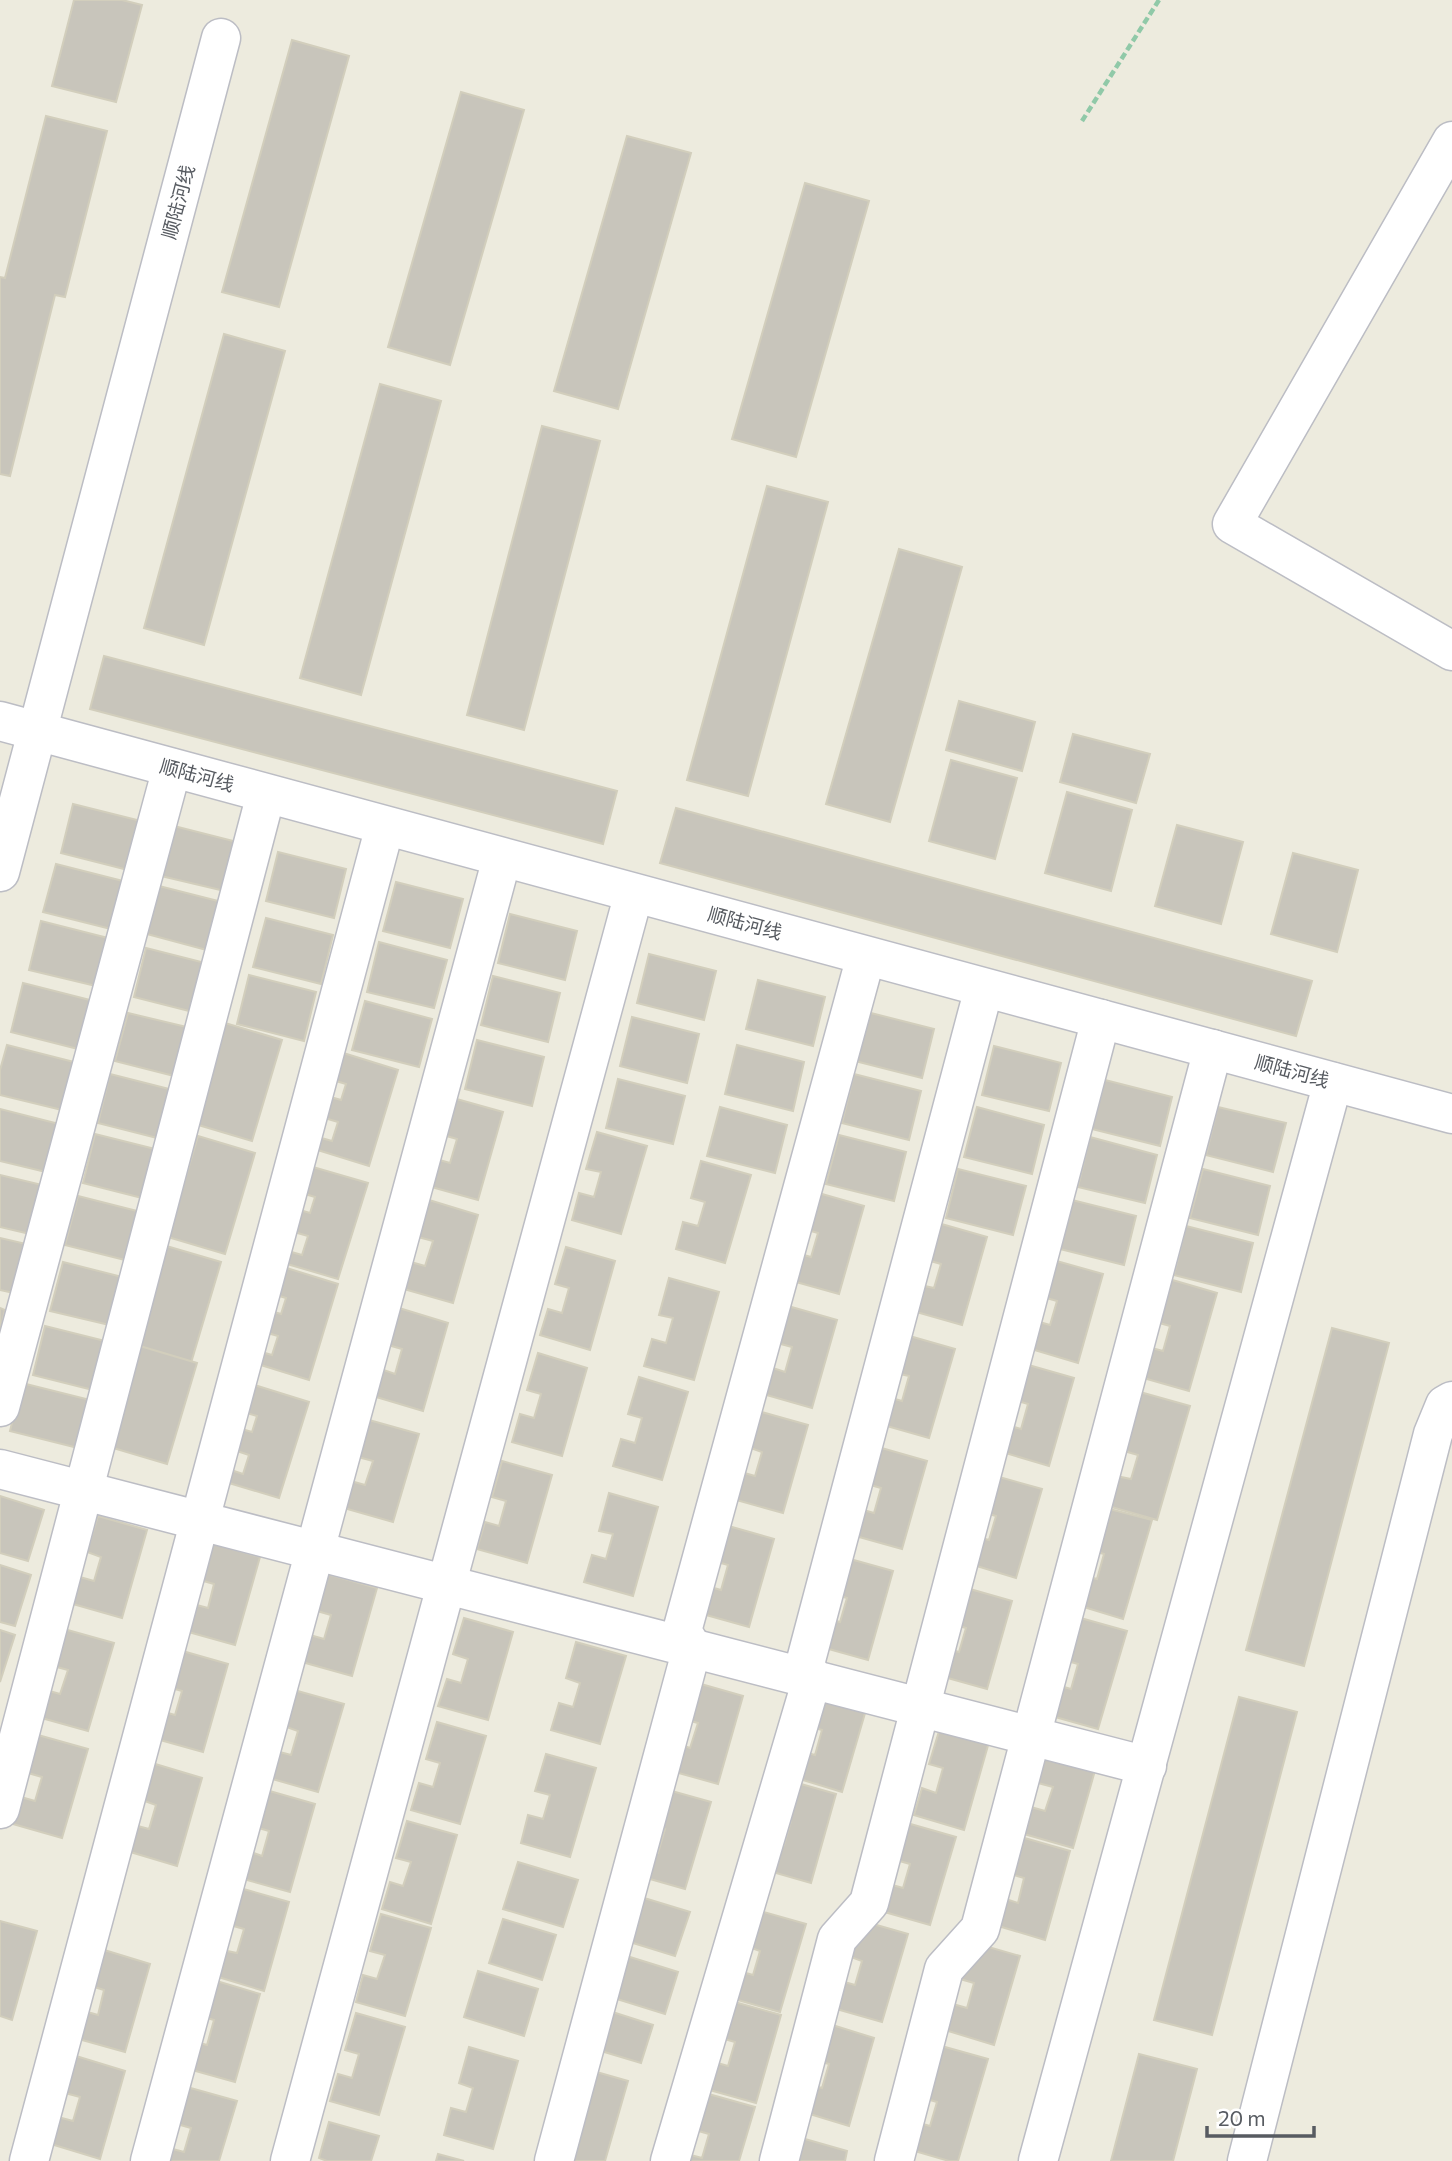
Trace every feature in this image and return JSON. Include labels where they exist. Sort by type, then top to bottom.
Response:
[{"type":"street","name":"顺陆河线","points":[[0,872],[221,38]]},
{"type":"street","points":[[1452,141],[1232,524],[1452,651]]},
{"type":"street","points":[[0,721],[38,731]]},
{"type":"street","name":"顺陆河线","points":[[38,731],[1452,1114]]},
{"type":"street","points":[[0,1406],[172,768]]},
{"type":"street","points":[[0,1809],[266,794]]},
{"type":"street","points":[[29,2161],[385,826]]},
{"type":"street","points":[[150,2161],[502,858]]},
{"type":"street","points":[[290,2161],[634,893]]},
{"type":"street","points":[[554,2161],[692,1648],[682,1632],[866,956]]},
{"type":"street","points":[[670,2161],[812,1679],[805,1664],[984,988]]},
{"type":"street","points":[[779,2161],[837,1939],[869,1903],[1101,1019]]},
{"type":"street","points":[[894,2161],[944,1969],[980,1928],[1213,1049]]},
{"type":"street","points":[[1038,2161],[1333,1082]]},
{"type":"street","points":[[1247,2161],[1433,1434],[1445,1405],[1452,1401]]},
{"type":"street","points":[[0,1469],[1147,1766]]},
{"type":"path","points":[[1082,121],[1159,0]]},
{"type":"building","points":[[74,0],[122,0],[142,5],[116,102],[52,86]]},
{"type":"building","points":[[292,40],[349,56],[279,307],[222,292]]},
{"type":"building","points":[[461,92],[524,110],[450,365],[388,347]]},
{"type":"building","points":[[46,116],[107,131],[65,297],[55,295],[10,476],[0,474],[0,277],[5,278]]},
{"type":"building","points":[[627,136],[691,153],[618,409],[554,391]]},
{"type":"building","points":[[805,183],[869,201],[796,457],[732,439]]},
{"type":"building","points":[[224,334],[285,351],[204,645],[144,628]]},
{"type":"building","points":[[380,384],[441,401],[361,695],[300,678]]},
{"type":"building","points":[[542,426],[600,441],[524,730],[467,715]]},
{"type":"building","points":[[767,486],[828,502],[748,796],[687,780]]},
{"type":"building","points":[[899,549],[962,567],[890,822],[826,804]]},
{"type":"building","points":[[104,656],[617,791],[603,844],[90,709]]},
{"type":"building","points":[[959,701],[1035,722],[1022,771],[946,750]]},
{"type":"building","points":[[1073,734],[1150,754],[1136,803],[1060,782]]},
{"type":"building","points":[[951,760],[1017,778],[995,859],[929,841]]},
{"type":"building","points":[[1067,792],[1132,810],[1111,891],[1045,873]]},
{"type":"building","points":[[73,804],[141,821],[128,870],[61,853]]},
{"type":"building","points":[[676,808],[1312,981],[1296,1036],[660,863]]},
{"type":"building","points":[[1177,825],[1243,842],[1221,924],[1155,906]]},
{"type":"building","points":[[174,826],[241,843],[229,892],[161,876]]},
{"type":"building","points":[[278,852],[346,869],[334,918],[266,901]]},
{"type":"building","points":[[1293,853],[1358,870],[1337,952],[1271,934]]},
{"type":"building","points":[[56,864],[123,881],[111,929],[43,912]]},
{"type":"building","points":[[396,882],[463,899],[450,948],[383,931]]},
{"type":"building","points":[[159,886],[226,903],[214,952],[147,934]]},
{"type":"building","points":[[510,914],[577,931],[565,980],[498,963]]},
{"type":"building","points":[[266,918],[333,935],[321,984],[253,967]]},
{"type":"building","points":[[41,921],[108,938],[96,986],[29,970]]},
{"type":"building","points":[[379,942],[447,960],[434,1008],[367,992]]},
{"type":"building","points":[[146,948],[213,965],[201,1014],[134,997]]},
{"type":"building","points":[[649,954],[716,971],[704,1020],[637,1003]]},
{"type":"building","points":[[249,975],[316,992],[304,1041],[237,1024]]},
{"type":"building","points":[[493,976],[560,993],[548,1042],[481,1025]]},
{"type":"building","points":[[758,980],[825,997],[813,1046],[746,1029]]},
{"type":"building","points":[[23,983],[90,1000],[78,1049],[11,1032]]},
{"type":"building","points":[[365,1001],[432,1019],[419,1067],[352,1050]]},
{"type":"building","points":[[867,1012],[934,1029],[922,1078],[855,1061]]},
{"type":"building","points":[[128,1013],[195,1029],[182,1078],[115,1061]]},
{"type":"building","points":[[632,1017],[699,1034],[687,1083],[620,1066]]},
{"type":"building","points":[[225,1023],[282,1040],[252,1141],[195,1124]]},
{"type":"building","points":[[477,1040],[544,1057],[532,1106],[465,1089]]},
{"type":"building","points":[[7,1045],[74,1062],[62,1110],[0,1095],[0,1070]]},
{"type":"building","points":[[737,1045],[804,1062],[793,1111],[725,1094]]},
{"type":"building","points":[[994,1046],[1061,1063],[1049,1111],[982,1095]]},
{"type":"building","points":[[337,1051],[398,1070],[369,1166],[308,1147],[311,1135],[332,1141],[338,1122],[318,1116],[324,1095],[341,1100],[346,1084],[329,1079]]},
{"type":"building","points":[[110,1074],[177,1091],[165,1140],[98,1123]]},
{"type":"building","points":[[854,1074],[921,1091],[909,1140],[842,1123]]},
{"type":"building","points":[[618,1079],[685,1096],[673,1144],[606,1128]]},
{"type":"building","points":[[1105,1080],[1172,1097],[1160,1146],[1092,1129]]},
{"type":"building","points":[[453,1098],[503,1112],[478,1200],[428,1186],[436,1159],[450,1163],[457,1139],[443,1135]]},
{"type":"building","points":[[720,1107],[787,1125],[775,1173],[707,1156]]},
{"type":"building","points":[[977,1107],[1044,1125],[1032,1174],[964,1157]]},
{"type":"building","points":[[1218,1107],[1286,1123],[1273,1172],[1206,1155]]},
{"type":"building","points":[[0,1109],[59,1124],[46,1172],[0,1161]]},
{"type":"building","points":[[597,1132],[647,1146],[621,1234],[572,1220],[579,1193],[594,1197],[601,1172],[586,1169]]},
{"type":"building","points":[[95,1134],[163,1151],[150,1200],[83,1183]]},
{"type":"building","points":[[839,1135],[906,1152],[894,1201],[826,1184]]},
{"type":"building","points":[[198,1136],[255,1153],[225,1254],[168,1237]]},
{"type":"building","points":[[1090,1137],[1157,1155],[1145,1203],[1078,1187]]},
{"type":"building","points":[[701,1161],[751,1175],[725,1263],[676,1249],[683,1222],[698,1226],[705,1202],[691,1198]]},
{"type":"building","points":[[306,1165],[368,1183],[338,1279],[277,1261],[281,1249],[302,1255],[308,1236],[287,1230],[293,1208],[310,1213],[315,1197],[298,1192]]},
{"type":"building","points":[[958,1169],[1026,1186],[1013,1235],[946,1218]]},
{"type":"building","points":[[1203,1169],[1270,1186],[1258,1235],[1190,1218]]},
{"type":"building","points":[[0,1175],[42,1185],[30,1234],[0,1227]]},
{"type":"building","points":[[815,1192],[864,1206],[839,1294],[789,1280],[797,1253],[811,1257],[818,1233],[804,1229]]},
{"type":"building","points":[[78,1196],[145,1213],[133,1262],[65,1245]]},
{"type":"building","points":[[1068,1199],[1136,1216],[1124,1265],[1056,1248]]},
{"type":"building","points":[[429,1200],[478,1215],[453,1303],[404,1289],[411,1262],[425,1266],[433,1241],[418,1237]]},
{"type":"building","points":[[938,1223],[987,1237],[962,1325],[913,1311],[920,1285],[934,1288],[941,1264],[927,1260]]},
{"type":"building","points":[[1186,1226],[1253,1243],[1241,1292],[1174,1275]]},
{"type":"building","points":[[0,1238],[26,1244],[14,1293],[0,1290]]},
{"type":"building","points":[[163,1245],[221,1262],[191,1363],[133,1346]]},
{"type":"building","points":[[566,1247],[615,1261],[590,1350],[540,1335],[548,1309],[562,1313],[569,1288],[555,1284]]},
{"type":"building","points":[[1053,1260],[1103,1274],[1078,1363],[1028,1348],[1036,1321],[1050,1325],[1057,1301],[1043,1297]]},
{"type":"building","points":[[63,1262],[130,1279],[118,1327],[50,1311]]},
{"type":"building","points":[[277,1265],[338,1284],[309,1380],[248,1361],[251,1349],[272,1355],[278,1336],[257,1330],[264,1309],[281,1314],[286,1298],[269,1293]]},
{"type":"building","points":[[669,1278],[719,1292],[694,1380],[644,1366],[652,1339],[666,1343],[673,1318],[659,1315]]},
{"type":"building","points":[[1169,1279],[1217,1293],[1189,1391],[1140,1377],[1148,1347],[1163,1351],[1170,1326],[1156,1322]]},
{"type":"building","points":[[788,1306],[837,1320],[812,1408],[763,1394],[770,1367],[785,1372],[792,1347],[777,1343]]},
{"type":"building","points":[[0,1308],[5,1310],[0,1331]]},
{"type":"building","points":[[399,1308],[448,1323],[423,1411],[373,1396],[381,1369],[395,1374],[402,1349],[388,1345]]},
{"type":"building","points":[[45,1326],[113,1343],[101,1392],[33,1375]]},
{"type":"building","points":[[1332,1328],[1389,1343],[1304,1666],[1246,1650]]},
{"type":"building","points":[[906,1335],[955,1349],[929,1438],[880,1424],[888,1397],[902,1401],[909,1376],[895,1373]]},
{"type":"building","points":[[140,1346],[197,1363],[167,1464],[110,1447]]},
{"type":"building","points":[[538,1353],[587,1368],[562,1456],[512,1442],[520,1414],[534,1418],[541,1394],[527,1390]]},
{"type":"building","points":[[1025,1364],[1074,1378],[1049,1466],[999,1451],[1007,1425],[1021,1429],[1028,1404],[1014,1400]]},
{"type":"building","points":[[639,1377],[688,1392],[662,1480],[613,1466],[621,1439],[635,1443],[642,1418],[628,1414]]},
{"type":"building","points":[[22,1383],[90,1400],[78,1448],[10,1431]]},
{"type":"building","points":[[248,1383],[309,1402],[279,1498],[219,1480],[222,1467],[243,1474],[249,1455],[228,1448],[235,1427],[252,1432],[257,1416],[240,1411]]},
{"type":"building","points":[[1140,1392],[1190,1406],[1157,1520],[1108,1506],[1116,1476],[1131,1479],[1138,1455],[1124,1451]]},
{"type":"building","points":[[758,1411],[808,1425],[783,1513],[733,1499],[741,1472],[755,1476],[762,1452],[748,1447]]},
{"type":"building","points":[[369,1420],[419,1434],[393,1522],[344,1508],[351,1481],[365,1485],[373,1461],[358,1457]]},
{"type":"building","points":[[878,1447],[927,1461],[902,1549],[852,1535],[860,1509],[874,1513],[881,1488],[867,1484]]},
{"type":"building","points":[[502,1461],[552,1475],[527,1563],[477,1549],[485,1522],[499,1526],[506,1501],[492,1497]]},
{"type":"building","points":[[992,1475],[1042,1489],[1016,1578],[967,1563],[974,1536],[989,1540],[996,1516],[982,1512]]},
{"type":"building","points":[[609,1493],[658,1507],[633,1596],[584,1582],[592,1555],[606,1559],[613,1534],[599,1531]]},
{"type":"building","points":[[0,1496],[44,1510],[28,1561],[0,1553]]},
{"type":"building","points":[[1102,1507],[1152,1520],[1123,1619],[1074,1604],[1082,1575],[1097,1579],[1104,1554],[1090,1550]]},
{"type":"building","points":[[98,1516],[147,1530],[122,1618],[73,1604],[80,1577],[94,1581],[101,1557],[87,1552]]},
{"type":"building","points":[[725,1525],[774,1539],[749,1627],[699,1613],[707,1586],[721,1590],[728,1565],[714,1561]]},
{"type":"building","points":[[211,1543],[260,1557],[235,1645],[185,1631],[193,1604],[208,1608],[214,1584],[200,1580]]},
{"type":"building","points":[[843,1557],[893,1571],[868,1660],[818,1646],[826,1618],[840,1622],[847,1598],[833,1594]]},
{"type":"building","points":[[0,1565],[31,1575],[15,1626],[0,1622]]},
{"type":"building","points":[[327,1574],[377,1588],[352,1676],[302,1662],[310,1635],[324,1639],[331,1615],[317,1611]]},
{"type":"building","points":[[963,1587],[1012,1601],[987,1689],[937,1675],[945,1648],[959,1652],[966,1628],[952,1624]]},
{"type":"building","points":[[1077,1617],[1127,1631],[1098,1729],[1048,1715],[1057,1685],[1071,1689],[1078,1664],[1064,1660]]},
{"type":"building","points":[[464,1618],[513,1632],[488,1720],[438,1706],[447,1679],[461,1683],[468,1659],[453,1654]]},
{"type":"building","points":[[64,1629],[114,1643],[88,1731],[38,1717],[46,1690],[60,1694],[68,1670],[53,1666]]},
{"type":"building","points":[[0,1630],[15,1635],[0,1682]]},
{"type":"building","points":[[576,1642],[626,1656],[600,1744],[551,1730],[559,1703],[573,1707],[580,1683],[566,1678]]},
{"type":"building","points":[[179,1650],[228,1664],[203,1752],[153,1738],[161,1711],[175,1715],[182,1691],[168,1687]]},
{"type":"building","points":[[694,1682],[743,1696],[718,1784],[668,1770],[676,1743],[690,1748],[698,1723],[683,1719]]},
{"type":"building","points":[[818,1689],[868,1703],[842,1792],[793,1777],[800,1751],[815,1755],[822,1730],[808,1726]]},
{"type":"building","points":[[294,1690],[344,1704],[318,1792],[269,1778],[276,1751],[291,1755],[298,1731],[284,1726]]},
{"type":"building","points":[[1239,1697],[1297,1712],[1212,2035],[1154,2020]]},
{"type":"building","points":[[437,1722],[486,1736],[460,1824],[411,1810],[419,1783],[433,1787],[440,1763],[426,1759]]},
{"type":"building","points":[[940,1728],[989,1742],[964,1830],[914,1815],[922,1788],[936,1793],[943,1768],[929,1764]]},
{"type":"building","points":[[38,1735],[88,1749],[62,1838],[13,1824],[21,1797],[35,1801],[42,1777],[28,1773]]},
{"type":"building","points":[[1049,1746],[1098,1760],[1073,1848],[1024,1834],[1031,1807],[1045,1811],[1053,1787],[1038,1783]]},
{"type":"building","points":[[546,1754],[596,1768],[570,1857],[521,1843],[528,1815],[543,1819],[550,1795],[535,1791]]},
{"type":"building","points":[[152,1763],[202,1778],[177,1866],[127,1851],[134,1825],[149,1829],[156,1805],[142,1800]]},
{"type":"building","points":[[787,1780],[836,1794],[811,1883],[762,1869],[769,1841],[784,1845],[791,1821],[777,1817]]},
{"type":"building","points":[[661,1788],[711,1802],[685,1889],[636,1875],[644,1848],[658,1853],[665,1829],[651,1824]]},
{"type":"building","points":[[266,1790],[315,1804],[290,1892],[240,1878],[248,1851],[262,1856],[269,1831],[255,1827]]},
{"type":"building","points":[[407,1821],[457,1835],[431,1924],[382,1909],[390,1882],[403,1886],[411,1862],[396,1858]]},
{"type":"building","points":[[907,1823],[956,1837],[930,1925],[881,1911],[889,1884],[903,1888],[910,1864],[896,1860]]},
{"type":"building","points":[[1021,1837],[1070,1851],[1045,1940],[995,1925],[1003,1898],[1018,1903],[1024,1878],[1010,1874]]},
{"type":"building","points":[[518,1862],[578,1880],[563,1927],[503,1909]]},
{"type":"building","points":[[240,1888],[289,1902],[264,1991],[215,1976],[222,1950],[237,1953],[244,1929],[230,1925]]},
{"type":"building","points":[[631,1894],[690,1912],[675,1956],[617,1938]]},
{"type":"building","points":[[757,1910],[806,1924],[780,2012],[731,1998],[739,1971],[753,1975],[760,1951],[746,1946]]},
{"type":"building","points":[[381,1914],[431,1928],[405,2016],[356,2002],[363,1975],[377,1979],[385,1955],[370,1951]]},
{"type":"building","points":[[503,1919],[556,1935],[542,1980],[489,1963]]},
{"type":"building","points":[[859,1920],[908,1934],[882,2022],[833,2008],[841,1981],[855,1985],[862,1961],[848,1956]]},
{"type":"building","points":[[0,1921],[37,1931],[12,2020],[0,2016]]},
{"type":"building","points":[[971,1942],[1020,1956],[994,2045],[945,2030],[953,2004],[967,2008],[974,1983],[960,1979]]},
{"type":"building","points":[[101,1949],[150,1964],[125,2052],[75,2038],[84,2011],[98,2015],[104,1990],[91,1986]]},
{"type":"building","points":[[614,1952],[678,1972],[665,2014],[601,1994]]},
{"type":"building","points":[[478,1971],[538,1989],[524,2036],[464,2017]]},
{"type":"building","points":[[210,1979],[260,1994],[235,2082],[185,2068],[193,2041],[207,2045],[214,2020],[200,2016]]},
{"type":"building","points":[[731,2001],[781,2015],[756,2103],[706,2089],[714,2062],[728,2066],[735,2042],[721,2038]]},
{"type":"building","points":[[603,2009],[653,2025],[641,2063],[591,2048]]},
{"type":"building","points":[[356,2013],[405,2027],[379,2115],[330,2101],[338,2074],[352,2078],[359,2054],[345,2050]]},
{"type":"building","points":[[826,2023],[874,2038],[849,2126],[800,2111],[807,2084],[822,2088],[829,2064],[814,2060]]},
{"type":"building","points":[[938,2045],[988,2059],[958,2161],[949,2161],[908,2149],[916,2122],[930,2126],[937,2102],[923,2098]]},
{"type":"building","points":[[469,2047],[518,2061],[493,2149],[444,2135],[451,2108],[466,2112],[473,2088],[459,2083]]},
{"type":"building","points":[[1139,2054],[1197,2069],[1173,2161],[1111,2161]]},
{"type":"building","points":[[76,2056],[125,2071],[100,2159],[51,2144],[58,2117],[73,2121],[80,2097],[65,2093]]},
{"type":"building","points":[[579,2067],[628,2081],[605,2161],[573,2161]]},
{"type":"building","points":[[187,2087],[237,2101],[219,2161],[166,2161],[169,2148],[184,2152],[191,2128],[177,2124]]},
{"type":"building","points":[[705,2093],[755,2107],[739,2161],[685,2161],[687,2154],[702,2158],[709,2134],[695,2130]]},
{"type":"building","points":[[329,2122],[379,2136],[371,2161],[327,2161],[319,2158]]},
{"type":"building","points":[[798,2137],[847,2151],[845,2161],[791,2161]]},
{"type":"building","points":[[438,2154],[464,2161],[436,2161]]}]
